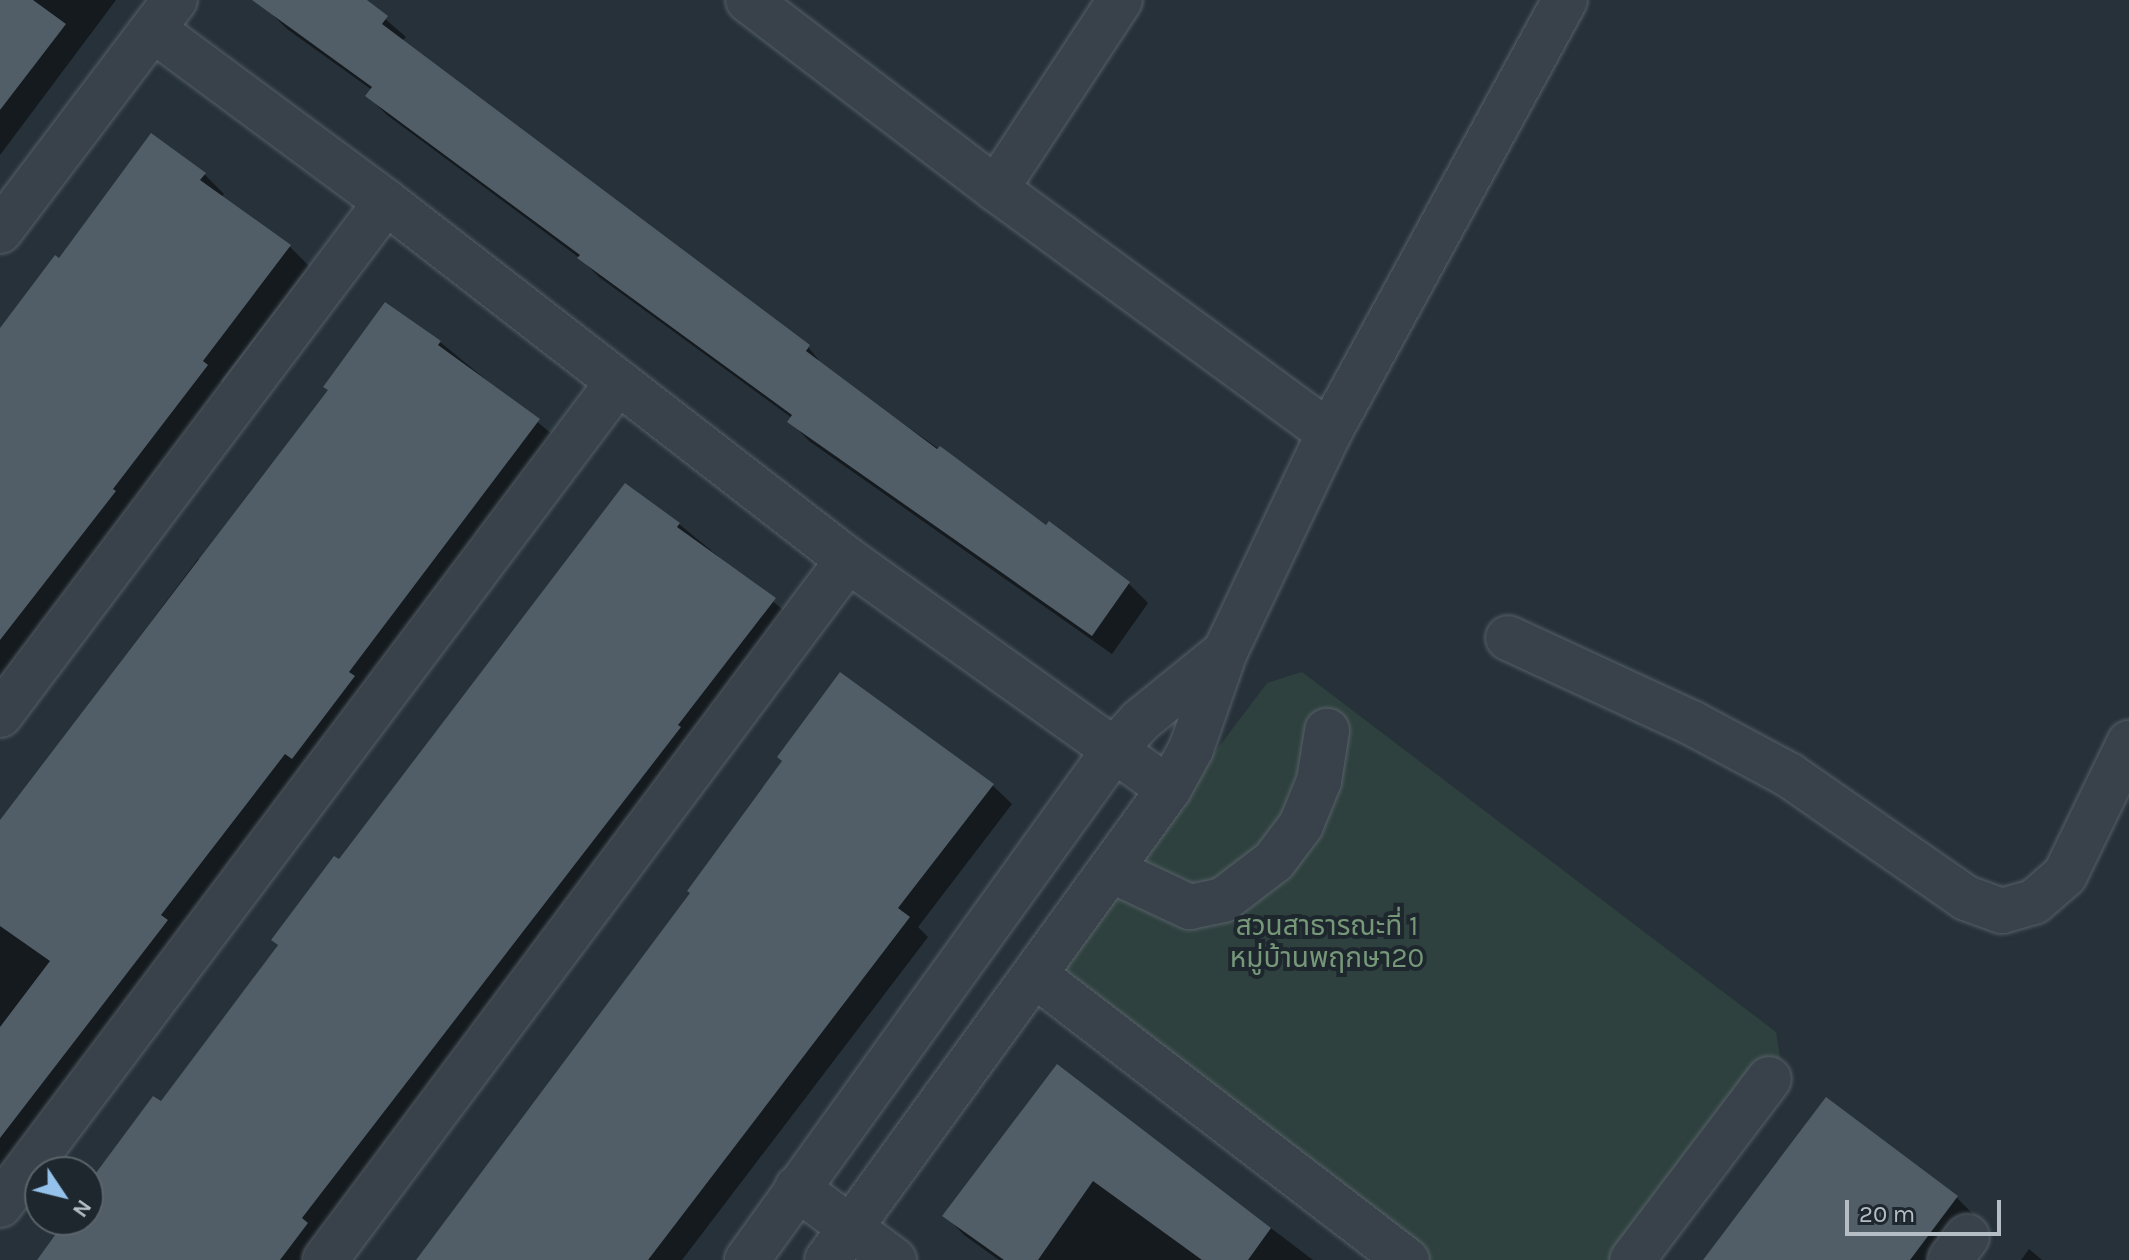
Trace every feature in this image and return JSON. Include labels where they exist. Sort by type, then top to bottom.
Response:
[{"type":"street","points":[[996,189],[1120,0]]},
{"type":"street","points":[[839,1244],[1113,871],[1169,789],[1191,749],[1225,652],[1329,433],[1565,0]]},
{"type":"street","points":[[770,7],[996,189],[1329,433]]},
{"type":"street","points":[[0,231],[165,15],[386,202],[848,560],[1169,789]]},
{"type":"street","points":[[0,715],[386,202]]},
{"type":"street","points":[[0,1205],[618,382]]},
{"type":"street","points":[[325,1260],[848,560]]},
{"type":"street","points":[[1508,638],[1692,723],[1789,775],[1966,898],[2002,911],[2034,902],[2065,875],[2129,743]]},
{"type":"street","points":[[747,1260],[1114,750],[1140,721],[1225,652]]},
{"type":"street","points":[[1113,871],[1190,907],[1223,900],[1274,861],[1301,825],[1319,781],[1327,731]]},
{"type":"street","points":[[1035,975],[1407,1260]]},
{"type":"street","points":[[1632,1260],[1769,1079]]},
{"type":"street","points":[[797,1188],[839,1244],[894,1260]]},
{"type":"green space","name":"สวนสาธารณะที่ 1 หมู่บ้านพฤกษา20","points":[[1302,672],[1776,1032],[1782,1070],[1638,1260],[1416,1260],[1071,1000],[1061,956],[1267,683]]},
{"type":"building","points":[[0,0],[33,0],[66,24],[0,110]]},
{"type":"building","points":[[252,0],[367,0],[388,16],[382,24],[810,345],[806,351],[937,449],[940,446],[1046,525],[1049,521],[1130,582],[1092,636],[787,422],[792,415],[577,258],[580,255],[365,96],[372,87]]},
{"type":"building","points":[[151,133],[206,173],[200,180],[291,245],[203,361],[208,365],[113,489],[116,491],[0,640],[0,328],[55,255],[59,258]]},
{"type":"building","points":[[385,302],[441,341],[438,345],[540,419],[349,672],[355,676],[292,759],[285,754],[161,915],[168,920],[0,1138],[0,1027],[50,961],[0,926],[0,820],[328,390],[323,387]]},
{"type":"building","points":[[625,483],[680,523],[677,527],[776,598],[678,725],[681,727],[302,1218],[308,1223],[280,1260],[37,1260],[54,1236],[104,1236],[104,1162],[153,1096],[161,1101],[278,945],[271,940],[334,856],[339,859]]},
{"type":"building","points":[[840,672],[994,784],[898,908],[910,917],[648,1260],[416,1260],[690,893],[687,891],[782,761],[777,757]]},
{"type":"building","points":[[1057,1064],[1271,1228],[1248,1260],[1202,1260],[1093,1181],[1038,1260],[1004,1260],[942,1216]]},
{"type":"building","points":[[1826,1097],[1958,1196],[1910,1260],[1703,1260]]}]
